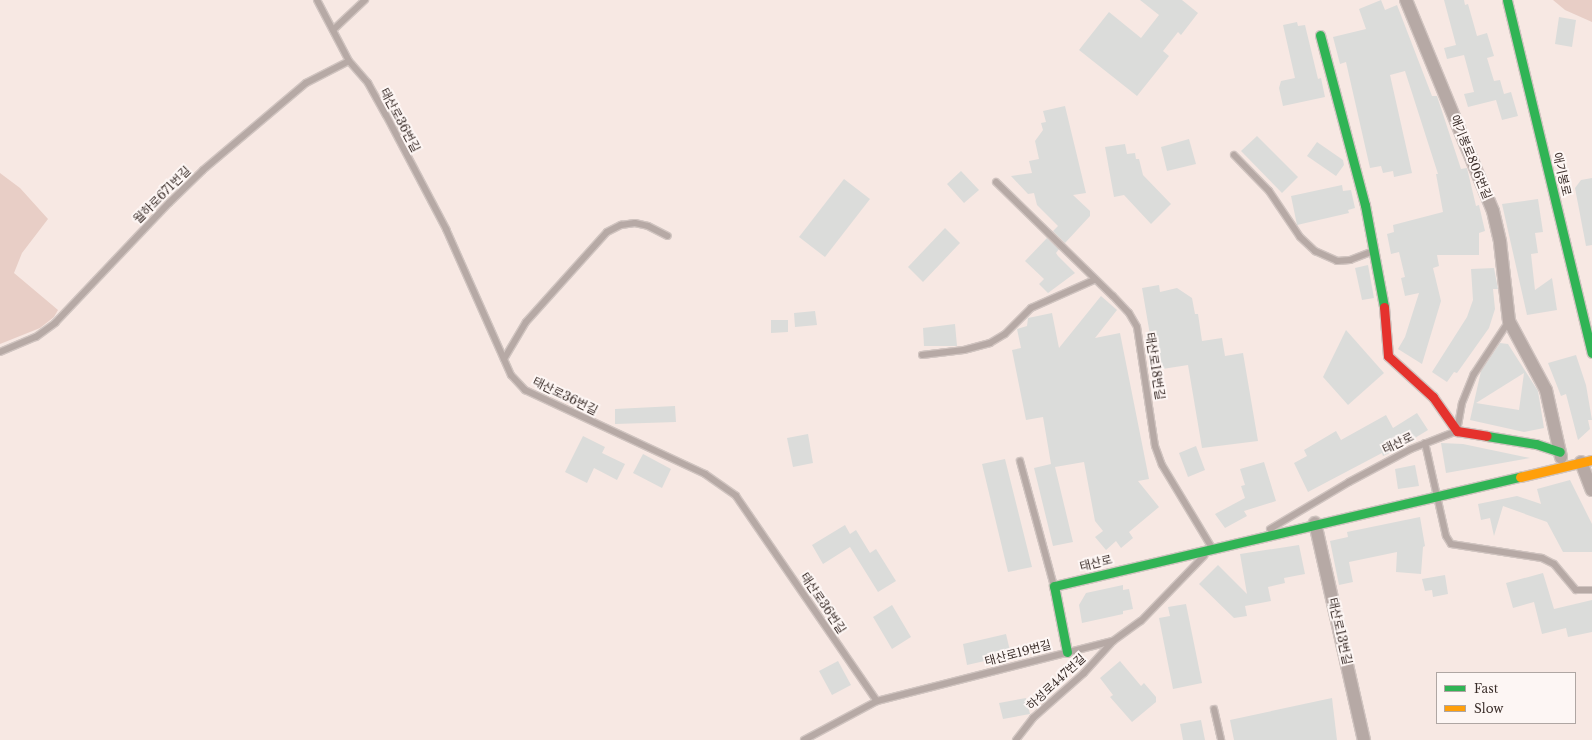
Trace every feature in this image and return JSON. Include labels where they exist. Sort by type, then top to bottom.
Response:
[{"type":"street","name":"애기봉로806번길","points":[[1406,0],[1493,211],[1500,242],[1509,321],[1546,390],[1562,466]]},
{"type":"street","name":"애기봉로","points":[[1507,0],[1592,353]]},
{"type":"street","points":[[1320,34],[1359,179],[1383,290],[1388,356],[1434,397],[1457,431]]},
{"type":"street","name":"태산로","points":[[1457,431],[1536,444],[1560,452]]},
{"type":"street","points":[[1586,461],[1592,490]]},
{"type":"street","name":"태산로","points":[[1054,586],[1212,547],[1586,461]]},
{"type":"street","name":"태산로13번길","points":[[1315,523],[1364,740]]},
{"type":"street","points":[[1054,586],[1067,652]]},
{"type":"lane","name":"태산로36번길","points":[[318,0],[349,61],[368,83],[446,229],[511,375],[525,390],[705,474],[736,496],[877,701]]},
{"type":"lane","points":[[333,30],[365,0]]},
{"type":"lane","name":"월하로671번길","points":[[0,352],[36,337],[55,323],[168,203],[203,170],[306,83],[349,61]]},
{"type":"lane","points":[[1234,155],[1270,191],[1300,237],[1316,251],[1337,261],[1350,260],[1374,250]]},
{"type":"lane","name":"태산로18번길","points":[[996,182],[1129,313],[1137,326],[1156,446],[1162,465],[1212,547]]},
{"type":"lane","points":[[504,359],[526,322],[607,232],[621,225],[635,223],[648,226],[668,236]]},
{"type":"lane","points":[[922,355],[964,350],[990,343],[1006,334],[1031,308],[1094,280]]},
{"type":"lane","points":[[1457,431],[1462,403],[1474,374],[1509,321]]},
{"type":"lane","name":"태산로","points":[[1261,536],[1336,489],[1425,443],[1457,431]]},
{"type":"lane","points":[[1425,443],[1446,536],[1451,544],[1542,558],[1554,564],[1576,590],[1592,590]]},
{"type":"lane","points":[[1020,461],[1054,586]]},
{"type":"lane","name":"태산로19번길","points":[[807,739],[877,701],[1113,641],[1141,621],[1212,547]]},
{"type":"lane","name":"하성로447번길","points":[[1016,740],[1033,718],[1084,673],[1113,641]]},
{"type":"lane","points":[[1214,709],[1221,740]]},
{"type":"shaded area","points":[[1553,0],[1592,0],[1592,22],[1565,10]]},
{"type":"shaded area","points":[[0,173],[20,188],[48,219],[22,253],[14,273],[58,310],[54,317],[40,328],[0,344]]},
{"type":"building","points":[[1140,0],[1182,0],[1198,13],[1181,35],[1178,32],[1163,51],[1169,56],[1137,96],[1079,50],[1109,12],[1141,38],[1159,15]]},
{"type":"building","points":[[1381,0],[1385,10],[1397,5],[1432,96],[1437,96],[1461,169],[1467,168],[1476,206],[1479,205],[1485,231],[1479,233],[1479,255],[1437,255],[1439,266],[1433,268],[1441,301],[1422,364],[1398,349],[1405,337],[1419,293],[1405,296],[1401,278],[1405,277],[1399,252],[1391,254],[1387,234],[1394,232],[1393,225],[1443,212],[1436,174],[1438,174],[1405,71],[1390,75],[1412,173],[1394,177],[1393,171],[1383,173],[1381,166],[1370,168],[1346,62],[1340,64],[1333,37],[1366,29],[1359,9]]},
{"type":"building","points":[[1444,0],[1464,0],[1465,5],[1468,4],[1477,36],[1487,33],[1494,56],[1487,58],[1494,81],[1500,80],[1504,94],[1511,92],[1518,116],[1502,120],[1496,100],[1468,107],[1464,94],[1474,92],[1464,55],[1447,59],[1444,48],[1456,45]]},
{"type":"building","points":[[1559,17],[1576,20],[1572,47],[1555,44]]},
{"type":"building","points":[[1297,22],[1298,26],[1305,25],[1318,79],[1321,78],[1325,97],[1283,106],[1279,88],[1281,81],[1295,78],[1283,25]]},
{"type":"building","points":[[1065,106],[1086,193],[1073,195],[1090,211],[1090,216],[1065,243],[1053,231],[1058,226],[1037,205],[1034,193],[1028,194],[1011,176],[1032,173],[1029,161],[1039,159],[1035,141],[1043,130],[1041,123],[1046,122],[1043,111]]},
{"type":"building","points":[[1257,136],[1298,177],[1282,193],[1241,151]]},
{"type":"building","points":[[1189,139],[1196,164],[1167,171],[1161,147]]},
{"type":"building","points":[[1317,142],[1343,160],[1344,165],[1336,176],[1307,156]]},
{"type":"building","points":[[1125,144],[1127,154],[1135,153],[1136,159],[1139,159],[1143,175],[1171,204],[1151,224],[1124,195],[1114,197],[1105,147]]},
{"type":"building","points":[[961,171],[979,190],[964,203],[947,184]]},
{"type":"building","points":[[1592,178],[1592,245],[1586,246],[1575,188],[1581,180]]},
{"type":"building","points":[[844,179],[870,199],[825,257],[799,237]]},
{"type":"building","points":[[1342,185],[1343,191],[1351,190],[1355,208],[1348,210],[1349,213],[1297,225],[1291,196]]},
{"type":"building","points":[[1538,199],[1543,232],[1535,233],[1538,253],[1531,254],[1535,290],[1552,278],[1557,310],[1527,315],[1502,204]]},
{"type":"building","points":[[945,228],[960,243],[923,282],[908,267]]},
{"type":"building","points":[[1047,238],[1059,249],[1056,253],[1058,256],[1075,273],[1048,293],[1039,284],[1044,279],[1025,261]]},
{"type":"building","points":[[1368,265],[1374,298],[1362,300],[1355,268]]},
{"type":"building","points":[[1494,268],[1498,289],[1493,289],[1495,309],[1489,328],[1457,373],[1454,372],[1447,382],[1432,372],[1467,317],[1473,300],[1471,269]]},
{"type":"building","points":[[1159,285],[1160,292],[1177,288],[1192,298],[1195,314],[1198,314],[1202,341],[1222,338],[1225,356],[1243,353],[1258,441],[1202,448],[1188,365],[1156,370],[1142,288]]},
{"type":"building","points":[[1101,296],[1117,310],[1095,338],[1120,333],[1149,479],[1138,481],[1159,507],[1129,532],[1133,538],[1121,548],[1116,541],[1106,550],[1095,537],[1103,531],[1095,521],[1084,462],[1055,467],[1073,542],[1053,546],[1034,468],[1051,464],[1043,417],[1026,420],[1012,350],[1021,348],[1017,329],[1027,326],[1028,318],[1052,313],[1059,348]]},
{"type":"building","points":[[815,311],[817,325],[795,327],[794,313]]},
{"type":"building","points":[[771,320],[788,320],[788,332],[771,333]]},
{"type":"building","points":[[955,324],[957,346],[924,346],[923,328]]},
{"type":"building","points":[[1346,330],[1384,373],[1348,405],[1323,377]]},
{"type":"building","points":[[1500,343],[1508,344],[1538,391],[1544,428],[1524,432],[1470,420],[1481,371]],"holes":[[[1524,373],[1519,410],[1476,403]]]},
{"type":"building","points":[[1576,355],[1586,385],[1592,420],[1588,420],[1590,429],[1578,440],[1566,394],[1561,396],[1548,363]]},
{"type":"building","points":[[675,406],[676,422],[615,424],[615,409]]},
{"type":"building","points":[[1417,413],[1428,430],[1392,452],[1383,456],[1382,453],[1308,492],[1294,463],[1307,456],[1304,450],[1336,431],[1341,440],[1386,415],[1393,428]]},
{"type":"building","points":[[808,434],[813,463],[793,467],[787,438]]},
{"type":"building","points":[[583,436],[605,447],[602,453],[625,464],[617,480],[594,468],[587,483],[565,472]]},
{"type":"building","points":[[1441,443],[1463,444],[1530,458],[1446,473]]},
{"type":"building","points":[[1196,446],[1205,470],[1188,477],[1179,453]]},
{"type":"building","points":[[643,454],[671,469],[662,488],[633,473]]},
{"type":"building","points":[[1005,459],[1032,567],[1008,572],[982,464]]},
{"type":"building","points":[[1264,462],[1276,501],[1244,511],[1247,516],[1225,528],[1215,514],[1245,498],[1241,486],[1245,485],[1240,469]]},
{"type":"building","points":[[1415,465],[1419,486],[1398,489],[1395,469]]},
{"type":"building","points":[[1570,480],[1592,524],[1592,552],[1563,552],[1547,522],[1503,506],[1494,536],[1490,518],[1481,520],[1478,504],[1517,496],[1541,504],[1537,489]]},
{"type":"building","points":[[1420,517],[1425,546],[1423,547],[1421,574],[1396,572],[1397,552],[1349,562],[1353,582],[1339,585],[1330,541],[1348,537],[1347,532]]},
{"type":"building","points":[[845,525],[850,534],[856,530],[870,553],[876,549],[896,581],[878,592],[850,547],[823,564],[812,545]]},
{"type":"building","points":[[1299,545],[1305,574],[1284,578],[1285,583],[1268,587],[1271,601],[1245,606],[1247,616],[1234,618],[1199,584],[1218,565],[1247,594],[1240,554]]},
{"type":"building","points":[[1543,573],[1554,609],[1592,600],[1592,632],[1568,637],[1566,628],[1542,634],[1534,602],[1513,608],[1506,583]]},
{"type":"building","points":[[1445,575],[1448,594],[1433,597],[1432,590],[1425,591],[1422,579]]},
{"type":"building","points":[[1123,585],[1123,590],[1129,589],[1133,609],[1123,611],[1123,614],[1082,623],[1079,605],[1086,593]]},
{"type":"building","points":[[1186,604],[1202,683],[1173,689],[1159,618],[1170,616],[1168,607]]},
{"type":"building","points":[[892,605],[911,637],[892,649],[873,617]]},
{"type":"building","points":[[1006,634],[1011,655],[967,665],[963,644]]},
{"type":"building","points":[[838,661],[851,685],[832,695],[819,671]]},
{"type":"building","points":[[1120,661],[1141,686],[1144,683],[1156,697],[1156,702],[1132,722],[1110,697],[1113,695],[1100,678]]},
{"type":"building","points":[[1026,698],[1030,714],[1003,719],[999,703]]},
{"type":"building","points":[[1332,698],[1337,740],[1234,740],[1230,720]]},
{"type":"building","points":[[1201,720],[1205,740],[1183,740],[1180,724]]},
{"type":"traffic: fast","points":[[1507,0],[1592,353]]},
{"type":"traffic: fast","points":[[1320,35],[1365,205],[1384,307]]},
{"type":"traffic: fast","points":[[1487,436],[1536,444],[1560,452]]},
{"type":"traffic: fast","points":[[1067,652],[1054,586],[1520,477]]},
{"type":"traffic: slow","points":[[1520,477],[1592,460]]},
{"type":"traffic: jam","points":[[1384,307],[1388,356],[1433,397],[1457,431],[1487,436]]}]
